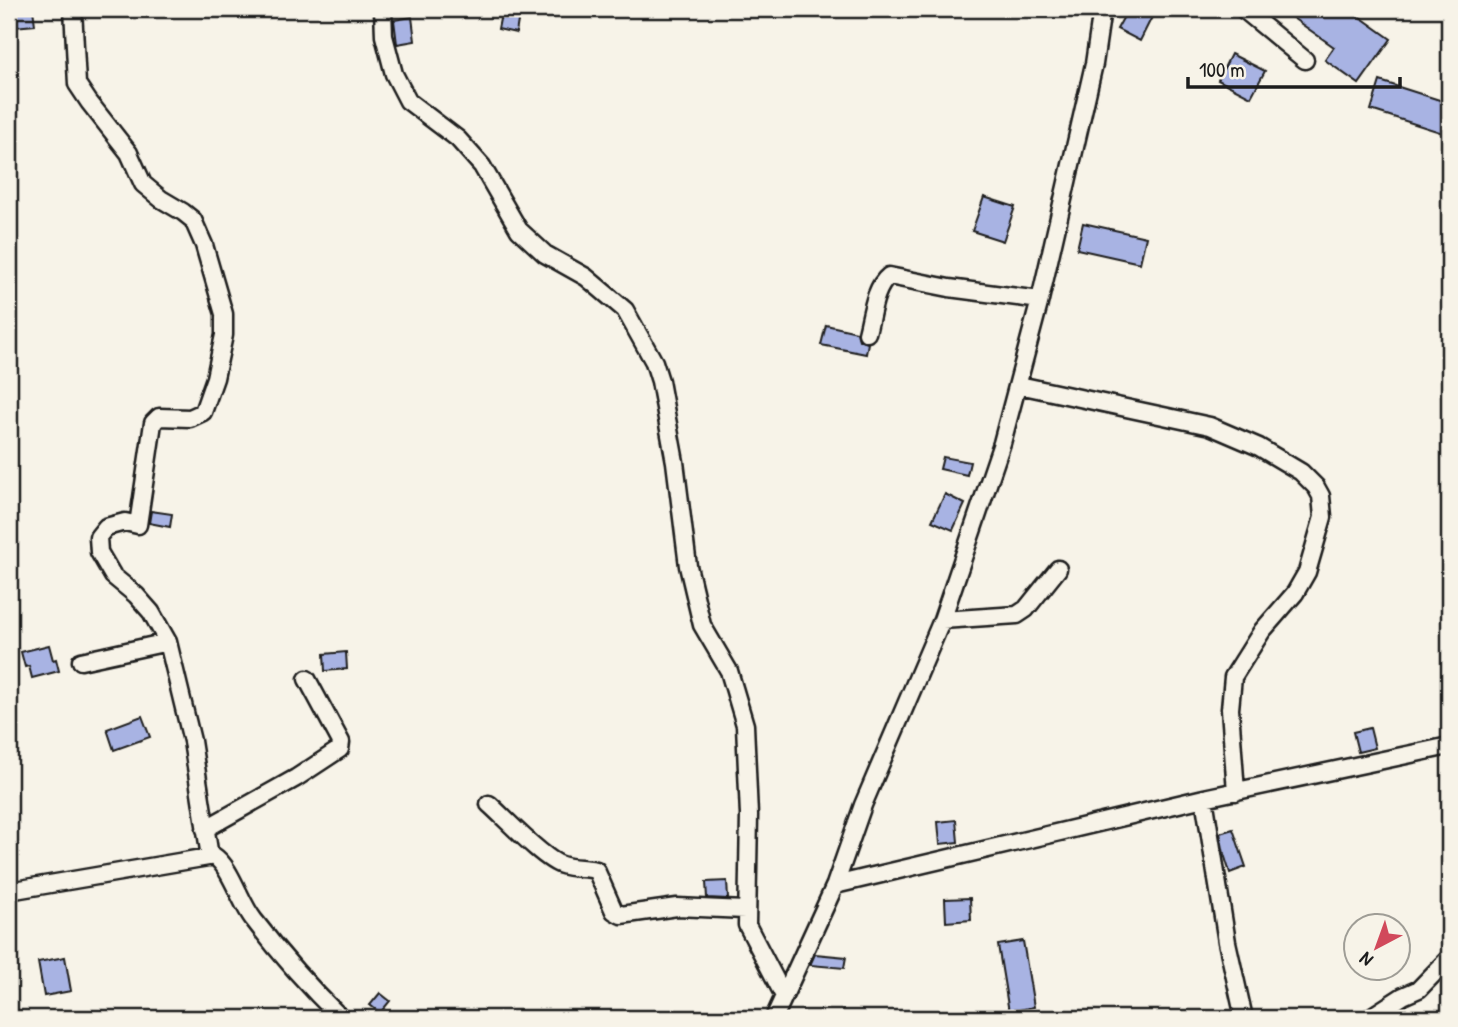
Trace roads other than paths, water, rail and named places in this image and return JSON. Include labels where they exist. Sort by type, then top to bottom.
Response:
[{"type":"street","points":[[73,9],[77,84],[129,153],[143,184],[193,220],[204,245],[224,314],[224,335],[215,378],[203,412],[190,418],[159,417],[153,423],[138,525],[125,522],[106,527],[98,537],[99,552],[113,576],[151,612],[168,642],[192,741],[210,857]]},
{"type":"street","points":[[383,9],[384,36],[394,74],[408,100],[458,139],[482,166],[519,230],[545,254],[586,277],[625,310],[654,362],[675,462],[688,566],[702,625],[729,671],[745,725],[749,815],[745,910],[747,925],[784,996]]},
{"type":"street","points":[[774,1018],[835,885],[863,805],[942,620],[1019,385],[1094,64],[1102,9]]},
{"type":"street","points":[[1243,9],[1305,60]]},
{"type":"street","points":[[867,333],[879,289],[889,276],[948,288],[1040,300]]},
{"type":"street","points":[[1019,385],[1210,426],[1259,447],[1301,472],[1321,496],[1323,517],[1307,572],[1295,593],[1256,640],[1233,677],[1230,709],[1236,792]]},
{"type":"street","points":[[942,620],[1017,615],[1026,609],[1058,569]]},
{"type":"street","points":[[81,661],[168,642]]},
{"type":"street","points":[[205,829],[296,778],[340,749],[341,742],[307,679]]},
{"type":"street","points":[[835,885],[1204,798],[1449,746]]},
{"type":"street","points":[[1204,798],[1227,942],[1244,1018]]},
{"type":"street","points":[[489,804],[548,857],[562,865],[596,870],[614,911],[621,915],[677,907],[745,910]]},
{"type":"street","points":[[9,891],[210,857],[218,858],[252,918],[341,1018]]},
{"type":"street","points":[[1369,1018],[1419,989],[1449,958]]}]
